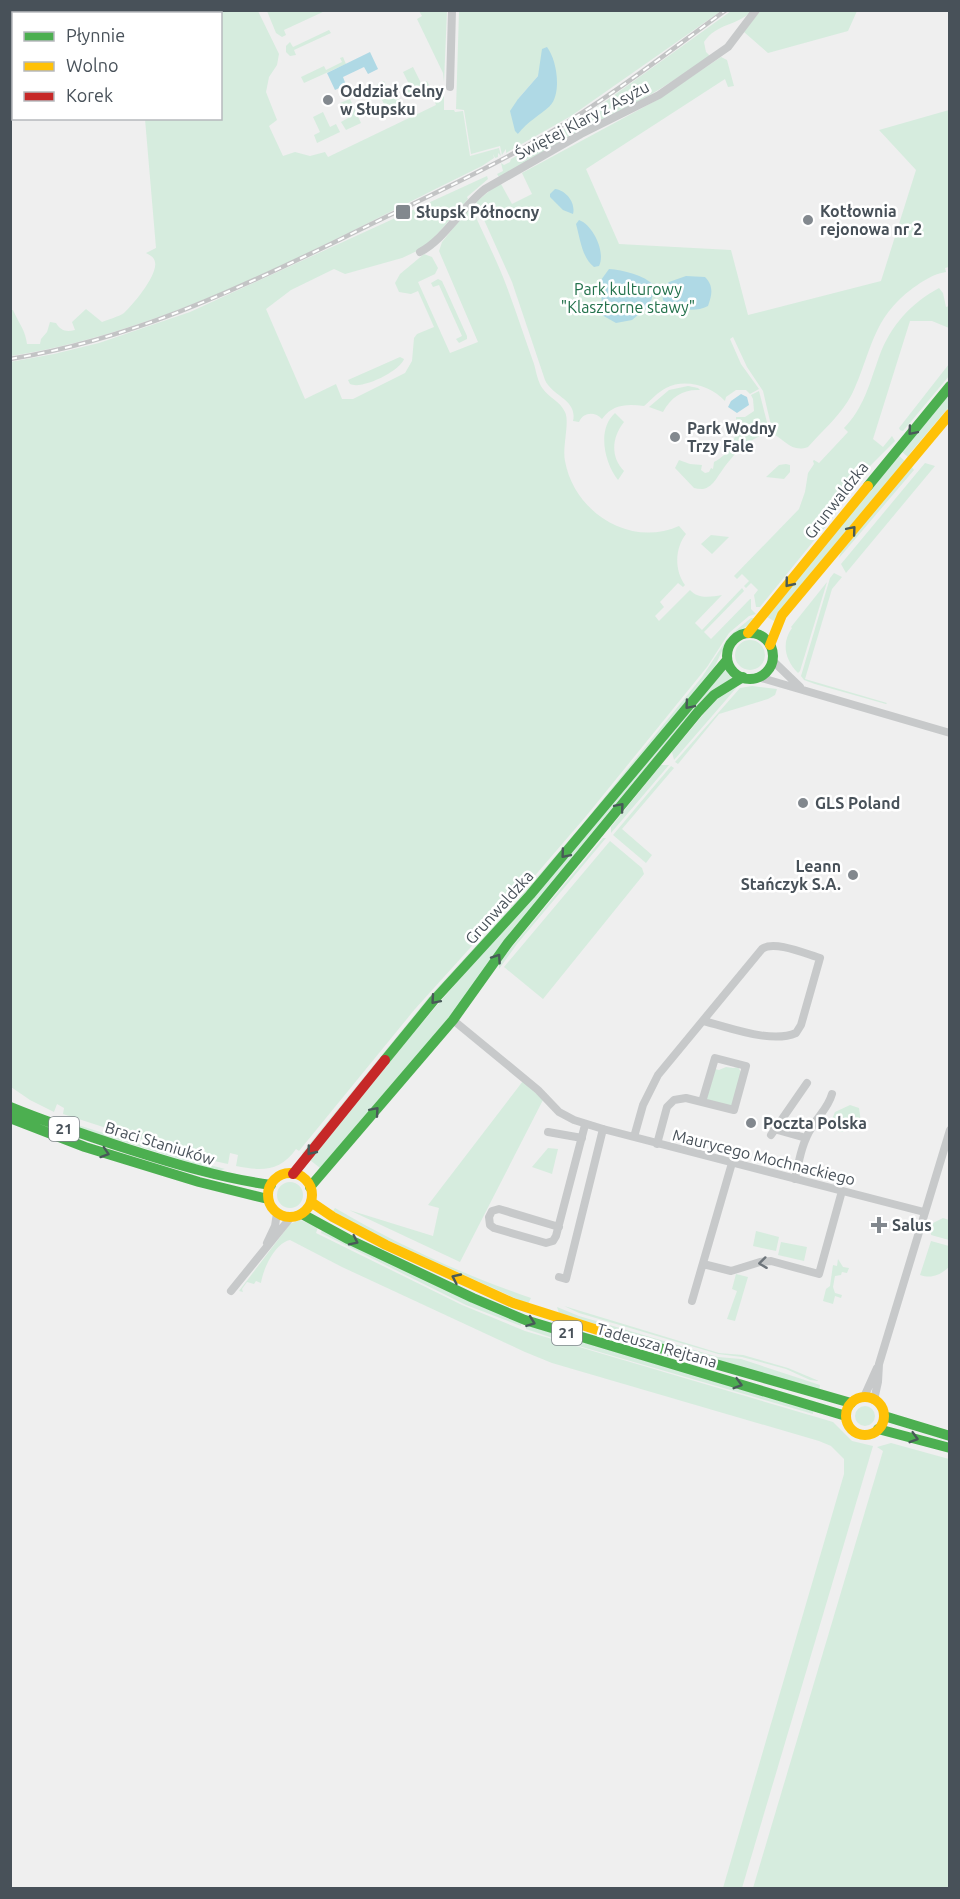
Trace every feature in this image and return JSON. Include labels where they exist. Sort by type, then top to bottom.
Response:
[{"type":"street","points":[[450,87],[452,10]]},
{"type":"street","name":"Świętej Klary z Asyżu","points":[[420,252],[435,242],[470,200],[484,189],[581,134],[659,95],[728,46],[756,10]]},
{"type":"street","name":"Grunwaldzka","points":[[748,633],[950,386]]},
{"type":"street","name":"Grunwaldzka","points":[[770,645],[782,615],[950,414]]},
{"type":"street","points":[[758,677],[764,673],[772,660],[770,645],[756,634],[748,633],[739,636],[727,650],[727,660],[736,674],[743,677],[758,677],[950,733]]},
{"type":"street","name":"Grunwaldzka","points":[[293,1174],[434,1000],[530,895],[727,660]]},
{"type":"street","points":[[772,660],[804,690]]},
{"type":"street","name":"Grunwaldzka","points":[[310,1187],[453,1020],[508,943],[699,712],[714,695],[743,677]]},
{"type":"street","points":[[634,1137],[643,1105],[653,1083],[703,1021],[766,946],[775,945],[820,958],[801,1025],[796,1033],[772,1037],[703,1021]]},
{"type":"street","name":"Maurycego Mochnackiego","points":[[453,1020],[538,1090],[560,1112],[585,1125],[924,1212]]},
{"type":"street","points":[[657,1143],[670,1102],[682,1098],[734,1110],[746,1066],[715,1058],[702,1102]]},
{"type":"street","points":[[806,1138],[772,1132],[807,1083]]},
{"type":"street","points":[[795,1179],[806,1138],[812,1126],[827,1109],[832,1094]]},
{"type":"street","name":"Braci Staniuków","points":[[12,1109],[55,1126],[190,1169],[230,1179],[271,1185]]},
{"type":"street","name":"Braci Staniuków","points":[[12,1109],[55,1137],[197,1181],[268,1199]]},
{"type":"street","points":[[559,1227],[501,1210],[494,1210],[489,1217],[490,1225],[494,1228],[546,1243],[554,1241],[559,1227],[585,1125]]},
{"type":"street","points":[[559,1277],[566,1279],[600,1129]]},
{"type":"street","points":[[869,1399],[950,1130]]},
{"type":"street","points":[[548,1132],[582,1138]]},
{"type":"street","points":[[692,1301],[732,1162]]},
{"type":"street","points":[[293,1174],[300,1176],[310,1187],[311,1202],[302,1214],[291,1217],[277,1213],[268,1199],[271,1185],[280,1176],[293,1174]]},
{"type":"street","points":[[703,1264],[731,1271],[760,1262],[771,1262],[819,1274],[842,1191]]},
{"type":"street","name":"Tadeusza Rejtana","points":[[311,1202],[386,1245],[513,1303],[627,1339],[851,1403]]},
{"type":"street","points":[[261,1256],[275,1226],[277,1213]]},
{"type":"street","name":"Tadeusza Rejtana","points":[[302,1214],[348,1239],[525,1320],[846,1416]]},
{"type":"street","points":[[231,1291],[291,1217]]},
{"type":"street","points":[[846,1416],[851,1403],[869,1399]]},
{"type":"street","points":[[869,1399],[883,1410],[884,1416],[878,1429]]},
{"type":"street","name":"21","points":[[846,1416],[847,1423],[858,1433],[872,1434],[878,1429],[950,1448]]},
{"type":"street","points":[[884,1416],[950,1436]]},
{"type":"green space","points":[[267,10],[325,11],[284,30],[286,35],[282,37],[276,33]]},
{"type":"green space","points":[[258,11],[279,54],[277,65],[269,77],[266,92],[277,120],[269,126],[283,156],[295,152],[310,156],[325,152],[328,157],[436,105],[434,99],[444,94],[444,110],[463,111],[470,156],[499,148],[501,156],[498,153],[498,157],[495,158],[493,154],[494,158],[482,166],[311,252],[194,304],[74,343],[11,356],[11,310],[23,330],[27,344],[40,344],[50,322],[69,331],[75,330],[72,322],[86,309],[102,322],[124,313],[149,282],[155,262],[146,253],[156,248],[145,120],[222,120],[222,12],[125,12]]},
{"type":"green space","points":[[419,11],[447,11],[444,82],[443,73],[417,19],[422,16]]},
{"type":"green space","points":[[459,11],[721,11],[571,116],[506,153],[506,149],[502,155],[500,146],[471,154],[464,110],[456,109]],"holes":[[[538,76],[551,105],[526,123],[518,134],[518,99]]]},
{"type":"green space","points":[[731,11],[752,11],[709,36],[704,42],[706,52],[710,56],[607,121],[499,177],[497,174],[503,171],[501,163],[504,165],[510,162],[511,159],[564,129]]},
{"type":"green space","points":[[760,11],[857,11],[848,31],[768,53],[744,32]]},
{"type":"green space","points":[[329,30],[331,33],[294,50],[296,55],[290,56],[286,52],[286,46],[290,42],[293,47]]},
{"type":"green space","points":[[343,57],[346,64],[304,83],[301,77],[324,66],[326,70],[342,62],[340,58]]},
{"type":"green space","name":"Park kulturowy \"Klasztorne stawy\"","points":[[721,57],[727,60],[734,86],[728,87],[725,79],[586,169],[619,244],[731,250],[748,315],[881,281],[916,170],[879,130],[949,110],[949,267],[945,268],[946,272],[932,276],[913,288],[889,312],[874,337],[859,379],[848,401],[808,447],[793,447],[773,434],[763,391],[747,367],[733,337],[730,339],[741,364],[759,389],[750,394],[746,390],[736,390],[726,397],[725,401],[713,391],[697,385],[673,385],[657,394],[644,406],[621,406],[611,410],[602,419],[589,414],[583,416],[579,422],[573,421],[572,408],[545,380],[512,282],[476,202],[501,184],[512,204],[532,194],[522,173],[657,100]]},
{"type":"green space","points":[[413,67],[421,83],[427,81],[431,89],[407,100],[403,92],[411,88],[403,72]]},
{"type":"green space","points":[[384,81],[392,97],[397,94],[401,103],[387,110],[375,86]]},
{"type":"green space","points":[[350,99],[361,123],[346,130],[341,122],[348,118],[340,103]]},
{"type":"green space","points":[[323,112],[330,127],[336,124],[340,132],[317,143],[314,135],[320,132],[313,117]]},
{"type":"green space","points":[[487,176],[488,179],[467,197],[468,199],[432,240],[419,250],[402,258],[345,274],[334,269],[291,290],[266,309],[305,399],[336,384],[342,399],[353,399],[405,373],[412,361],[414,338],[417,334],[434,327],[418,291],[411,294],[399,292],[395,283],[400,274],[424,254],[432,257],[438,268],[435,274],[418,282],[450,353],[478,342],[439,251],[442,242],[471,206],[504,280],[540,384],[565,412],[567,422],[565,461],[570,479],[580,496],[592,510],[607,521],[624,529],[660,532],[679,526],[686,534],[677,559],[679,573],[685,585],[683,587],[678,583],[660,602],[664,607],[655,616],[659,621],[690,590],[700,596],[722,595],[695,623],[702,630],[742,588],[744,591],[704,632],[711,639],[750,599],[751,609],[756,614],[749,616],[729,633],[707,667],[587,815],[415,1009],[299,1151],[296,1149],[290,1157],[277,1166],[262,1169],[245,1168],[236,1166],[238,1155],[230,1153],[228,1164],[196,1157],[63,1114],[64,1108],[57,1104],[54,1112],[11,1087],[10,362],[99,343],[190,312]]},
{"type":"green space","points":[[438,279],[442,281],[467,336],[467,339],[459,343],[456,339],[462,336],[439,285],[433,287],[431,283]]},
{"type":"green space","points":[[939,288],[943,293],[946,307],[949,306],[949,328],[932,321],[910,321],[873,439],[883,447],[892,436],[895,441],[862,473],[847,491],[838,511],[760,607],[756,607],[754,595],[758,590],[751,583],[746,588],[744,586],[749,581],[742,574],[737,579],[734,576],[799,509],[813,461],[819,463],[848,432],[844,428],[857,412],[889,335],[911,308]]},
{"type":"green space","points":[[400,357],[404,359],[396,369],[371,382],[356,385],[350,384],[348,380]]},
{"type":"green space","points":[[949,364],[949,376],[903,431],[900,430],[899,428]]},
{"type":"green space","points":[[688,386],[700,390],[678,395],[663,412],[649,407],[669,390]]},
{"type":"green space","points":[[759,391],[770,434],[755,438],[742,448],[710,486],[703,489],[694,488],[675,468],[679,460],[702,465],[701,470],[705,473],[713,469],[714,462],[725,454],[735,437],[736,417],[745,417],[754,411],[751,395]]},
{"type":"green space","points":[[949,393],[949,407],[908,457],[901,451]]},
{"type":"green space","points":[[615,413],[624,422],[617,434],[614,447],[616,460],[624,471],[618,480],[609,464],[604,446],[606,428]]},
{"type":"green space","points":[[898,455],[905,461],[814,569],[774,621],[767,617]]},
{"type":"green space","points":[[925,463],[935,466],[846,573],[841,564]]},
{"type":"green space","points":[[779,465],[790,465],[790,472],[784,479],[766,477]]},
{"type":"green space","points":[[911,466],[914,470],[839,558],[841,552]]},
{"type":"green space","points":[[711,535],[729,537],[712,554],[701,544]]},
{"type":"green space","points":[[834,573],[842,577],[832,589],[805,679],[886,704],[815,684],[804,680],[801,676],[830,578]]},
{"type":"green space","points":[[827,582],[798,673],[787,657],[786,640],[791,627]]},
{"type":"green space","points":[[751,618],[755,618],[749,625],[729,636]]},
{"type":"green space","points":[[729,636],[715,666],[583,827],[303,1154],[429,997],[581,826],[702,677]]},
{"type":"green space","points":[[750,640],[756,641],[764,649],[764,661],[756,669],[750,670],[744,669],[736,661],[735,655],[736,649],[744,641]]},
{"type":"green space","points":[[726,669],[733,677],[455,1010],[320,1168],[310,1160],[415,1031]]},
{"type":"green space","points":[[738,686],[674,760],[672,752],[712,704]]},
{"type":"green space","points":[[752,686],[777,689],[775,695],[768,699],[719,714],[678,764],[675,762],[740,688]]},
{"type":"green space","points":[[661,765],[669,765],[611,833],[611,827]]},
{"type":"green space","points":[[671,766],[674,768],[622,829],[652,855],[646,863],[613,835]]},
{"type":"green space","points":[[603,838],[606,838],[517,944],[499,969],[499,964],[511,948]]},
{"type":"green space","points":[[610,841],[642,868],[644,874],[543,999],[504,967]]},
{"type":"green space","points":[[738,1067],[742,1074],[730,1106],[707,1101],[705,1096],[715,1069]]},
{"type":"green space","points":[[523,1081],[543,1100],[460,1262],[349,1210],[433,1236],[439,1208],[428,1205]]},
{"type":"green space","points":[[850,1105],[859,1108],[861,1122],[842,1132],[838,1131],[832,1119],[835,1112]]},
{"type":"green space","points":[[62,1120],[225,1169],[217,1171],[64,1123]]},
{"type":"green space","points":[[548,1148],[558,1149],[552,1174],[532,1167]]},
{"type":"green space","points":[[290,1182],[299,1186],[303,1195],[299,1204],[290,1208],[281,1204],[277,1195],[281,1186]]},
{"type":"green space","points":[[335,1208],[431,1258],[531,1298],[528,1304],[365,1230],[333,1211]]},
{"type":"green space","points":[[943,1218],[949,1220],[949,1240],[931,1235],[931,1224]]},
{"type":"green space","points":[[300,1220],[318,1227],[316,1233],[462,1305],[525,1331],[833,1422],[852,1441],[873,1446],[742,1888],[723,1888],[844,1474],[844,1459],[831,1446],[819,1441],[552,1363],[342,1267],[290,1240],[275,1251],[267,1264],[261,1283],[247,1282],[242,1289],[243,1292],[239,1291],[290,1224]]},
{"type":"green space","points":[[322,1230],[522,1323],[521,1326],[466,1305],[321,1233]]},
{"type":"green space","points":[[756,1231],[779,1237],[776,1251],[753,1246]]},
{"type":"green space","points":[[931,1241],[949,1246],[949,1267],[936,1276],[928,1277],[920,1275]]},
{"type":"green space","points":[[781,1242],[807,1247],[804,1261],[778,1255]]},
{"type":"green space","points":[[838,1259],[843,1267],[849,1268],[847,1273],[842,1272],[841,1275],[835,1276],[833,1287],[835,1293],[842,1295],[841,1298],[835,1296],[833,1304],[823,1301],[826,1289],[830,1286],[833,1265],[837,1266]]},
{"type":"green space","points":[[736,1274],[748,1277],[735,1321],[727,1319],[737,1291],[732,1289]]},
{"type":"green space","points":[[564,1306],[719,1353],[743,1355],[788,1368],[819,1381],[742,1357],[718,1354],[579,1313]]},
{"type":"green space","points":[[557,1307],[579,1316],[718,1357],[741,1359],[820,1385],[819,1391],[559,1313]]},
{"type":"green space","points":[[526,1325],[813,1411],[813,1414],[565,1342],[526,1329]]},
{"type":"green space","points":[[865,1406],[872,1409],[875,1416],[872,1423],[865,1426],[858,1423],[855,1416],[858,1409]]},
{"type":"green space","points":[[891,1443],[949,1459],[949,1888],[753,1888],[883,1451],[877,1447]]},
{"type":"water","points":[[547,47],[556,68],[557,85],[554,100],[518,134],[515,131],[510,111],[538,76],[542,49]]},
{"type":"water","points":[[370,52],[378,69],[368,74],[364,67],[343,77],[346,85],[335,90],[327,73]]},
{"type":"water","points":[[555,189],[563,192],[569,198],[574,210],[573,214],[563,210],[550,197]]},
{"type":"water","points":[[579,220],[589,227],[597,240],[601,254],[599,266],[594,267],[584,253],[576,224]]},
{"type":"water","points":[[609,269],[633,274],[655,286],[650,305],[632,320],[616,323],[602,315],[601,280]]},
{"type":"water","points":[[686,276],[705,277],[708,280],[711,291],[708,306],[687,310],[666,304],[663,300],[662,289],[669,282]]},
{"type":"water","points":[[741,394],[747,397],[749,405],[737,413],[728,407],[731,401]]},
{"type":"railway","points":[[10,359],[97,340],[221,295],[447,187],[526,147],[574,118],[726,10]]},
{"type":"traffic: fast","points":[[868,486],[950,386]]},
{"type":"traffic: fast","points":[[750,633],[766,640],[773,656],[766,672],[750,679],[734,672],[727,656],[734,640],[750,633]]},
{"type":"traffic: fast","points":[[385,1060],[434,1000],[530,895],[727,660]]},
{"type":"traffic: fast","points":[[310,1187],[453,1020],[508,943],[698,712],[714,695],[743,677]]},
{"type":"traffic: fast","points":[[10,1107],[163,1160],[271,1185]]},
{"type":"traffic: fast","points":[[10,1118],[85,1147],[199,1182],[268,1199]]},
{"type":"traffic: fast","points":[[302,1214],[348,1239],[525,1320],[846,1416]]},
{"type":"traffic: fast","points":[[607,1333],[851,1403]]},
{"type":"traffic: fast","points":[[884,1416],[950,1436]]},
{"type":"traffic: fast","points":[[878,1429],[950,1448]]},
{"type":"traffic: slow","points":[[770,645],[782,615],[950,414]]},
{"type":"traffic: slow","points":[[748,633],[868,486]]},
{"type":"traffic: slow","points":[[290,1173],[305,1180],[312,1195],[305,1210],[290,1217],[275,1210],[268,1195],[275,1180],[290,1173]]},
{"type":"traffic: slow","points":[[311,1202],[333,1217],[386,1245],[513,1303],[607,1333]]},
{"type":"traffic: slow","points":[[865,1397],[878,1403],[884,1416],[878,1429],[865,1435],[852,1429],[846,1416],[852,1403],[865,1397]]},
{"type":"traffic: jam","points":[[293,1174],[385,1060]]},
{"type":"place","name":"Oddział Celny w Słupsku","points":[[328,100]]},
{"type":"place","name":"Słupsk Północny","points":[[403,212]]},
{"type":"place","name":"Kotłownia rejonowa nr 2","points":[[808,220]]},
{"type":"place","name":"Park Wodny Trzy Fale","points":[[675,437]]},
{"type":"place","name":"GLS Poland","points":[[803,803]]},
{"type":"place","name":"Leann Stańczyk S.A.","points":[[853,875]]},
{"type":"place","name":"Poczta Polska","points":[[751,1123]]},
{"type":"place","name":"Salus","points":[[879,1225]]}]
